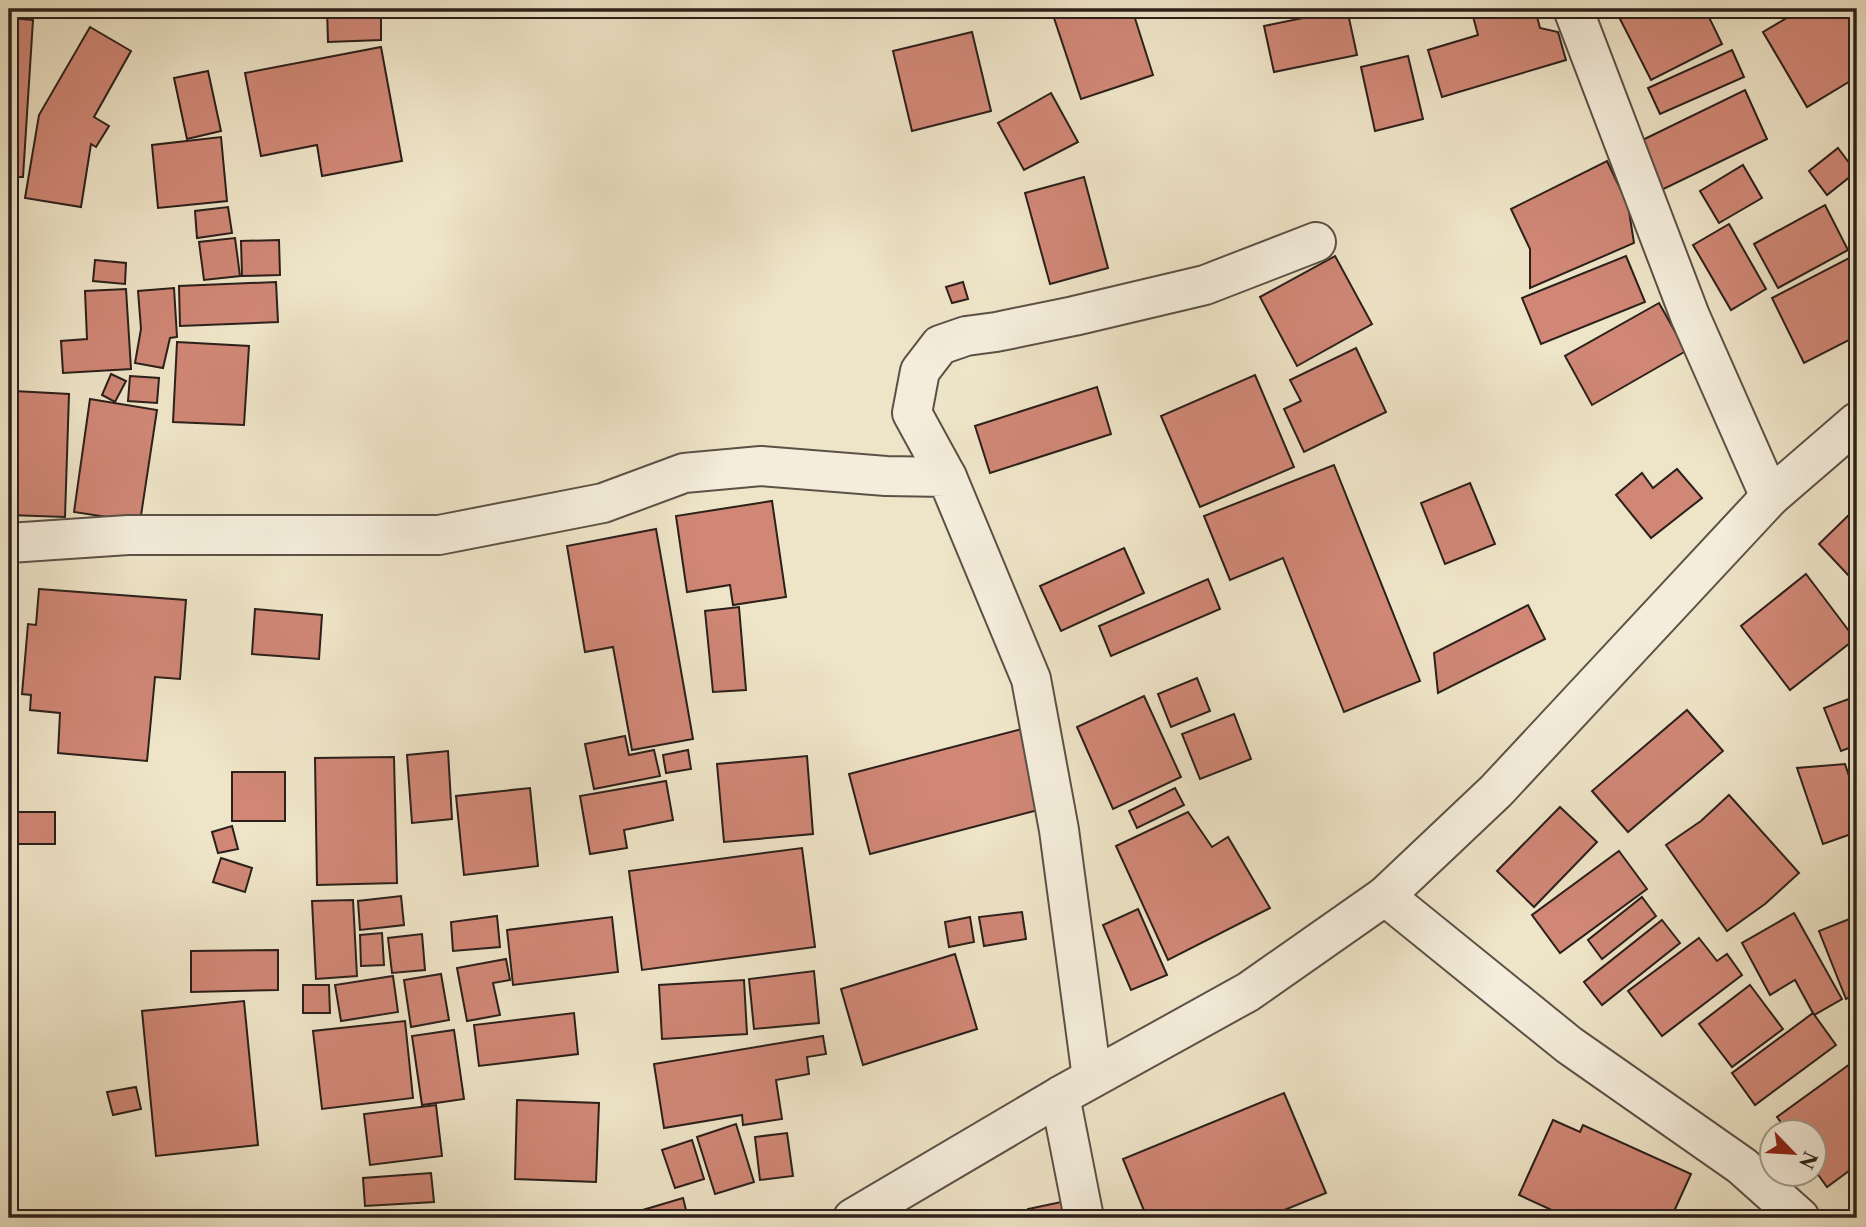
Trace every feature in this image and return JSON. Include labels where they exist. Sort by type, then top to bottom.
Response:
[{"type":"street","points":[[1573,9],[1690,316],[1770,497]]},
{"type":"street","points":[[1084,1218],[1059,830],[1031,679],[947,477],[912,413],[920,371],[940,345],[966,335],[1061,319],[1205,285],[1316,242]]},
{"type":"street","points":[[853,1218],[1076,1087],[1248,992],[1385,896],[1496,791],[1770,497],[1857,422]]},
{"type":"street","points":[[9,543],[128,535],[439,535],[603,503],[684,473],[761,466],[886,476],[947,477]]},
{"type":"street","points":[[1385,896],[1569,1045],[1742,1166],[1800,1218]]},
{"type":"building","points":[[128,9],[212,9],[210,18]]},
{"type":"building","points":[[217,9],[266,9],[266,14],[217,14]]},
{"type":"building","points":[[327,9],[381,9],[381,40],[328,42]]},
{"type":"building","points":[[1051,9],[1132,9],[1153,75],[1081,99]]},
{"type":"building","points":[[1347,9],[1357,55],[1274,72],[1264,26]]},
{"type":"building","points":[[1471,9],[1535,9],[1540,28],[1558,32],[1566,60],[1442,97],[1428,50],[1478,35]]},
{"type":"building","points":[[1631,9],[1705,9],[1722,44],[1651,80],[1618,15]]},
{"type":"building","points":[[1802,9],[1857,9],[1857,77],[1807,107],[1763,32]]},
{"type":"building","points":[[9,18],[33,20],[23,177],[9,177]]},
{"type":"building","points":[[90,27],[131,51],[94,117],[109,126],[96,147],[91,144],[81,207],[25,198],[39,115]]},
{"type":"building","points":[[972,32],[991,111],[912,131],[893,51]]},
{"type":"building","points":[[381,47],[402,161],[322,176],[317,145],[261,156],[245,73]]},
{"type":"building","points":[[1732,50],[1744,77],[1660,114],[1648,88]]},
{"type":"building","points":[[1408,56],[1423,119],[1375,131],[1361,67]]},
{"type":"building","points":[[208,71],[221,131],[187,139],[174,78]]},
{"type":"building","points":[[1745,90],[1767,139],[1649,196],[1626,148]]},
{"type":"building","points":[[1051,93],[1078,142],[1024,170],[998,123]]},
{"type":"building","points":[[221,137],[227,201],[158,208],[152,145]]},
{"type":"building","points":[[1838,148],[1856,172],[1827,195],[1809,171]]},
{"type":"building","points":[[1607,161],[1628,205],[1634,243],[1530,288],[1530,249],[1511,209]]},
{"type":"building","points":[[1743,165],[1762,198],[1719,223],[1700,191]]},
{"type":"building","points":[[1084,177],[1108,268],[1050,284],[1025,193]]},
{"type":"building","points":[[1825,205],[1848,250],[1778,288],[1754,244]]},
{"type":"building","points":[[228,207],[232,233],[197,238],[195,211]]},
{"type":"building","points":[[1729,224],[1766,289],[1731,310],[1693,245]]},
{"type":"building","points":[[235,238],[240,276],[204,280],[199,242]]},
{"type":"building","points":[[279,240],[280,275],[242,276],[241,241]]},
{"type":"building","points":[[1335,256],[1372,324],[1297,366],[1260,297]]},
{"type":"building","points":[[1626,256],[1645,302],[1541,344],[1522,298]]},
{"type":"building","points":[[1851,257],[1857,269],[1857,336],[1804,363],[1772,298]]},
{"type":"building","points":[[95,260],[126,263],[125,284],[93,281]]},
{"type":"building","points":[[276,282],[278,322],[180,326],[179,286]]},
{"type":"building","points":[[963,282],[968,299],[952,303],[946,287]]},
{"type":"building","points":[[174,288],[177,337],[170,338],[163,368],[135,363],[141,329],[138,291]]},
{"type":"building","points":[[126,289],[131,369],[63,373],[61,341],[87,339],[85,291]]},
{"type":"building","points":[[1659,303],[1686,351],[1592,405],[1565,356]]},
{"type":"building","points":[[177,342],[249,346],[244,425],[173,422]]},
{"type":"building","points":[[1356,348],[1386,412],[1304,452],[1284,409],[1301,401],[1290,380]]},
{"type":"building","points":[[111,374],[126,381],[115,402],[102,395]]},
{"type":"building","points":[[1255,375],[1294,467],[1200,507],[1161,416]]},
{"type":"building","points":[[130,376],[159,378],[157,403],[128,401]]},
{"type":"building","points":[[1097,387],[1111,434],[990,473],[975,426]]},
{"type":"building","points":[[14,391],[69,394],[65,517],[9,515]]},
{"type":"building","points":[[90,399],[157,410],[140,522],[74,512]]},
{"type":"building","points":[[1334,465],[1420,681],[1344,712],[1283,558],[1230,580],[1204,516]]},
{"type":"building","points":[[1677,469],[1702,498],[1651,538],[1616,495],[1642,473],[1653,488]]},
{"type":"building","points":[[1470,483],[1495,544],[1445,564],[1421,503]]},
{"type":"building","points":[[772,501],[786,597],[733,605],[730,585],[687,592],[676,516]]},
{"type":"building","points":[[1857,507],[1857,608],[1849,576],[1819,544]]},
{"type":"building","points":[[656,529],[693,739],[632,750],[613,647],[585,652],[567,546]]},
{"type":"building","points":[[1124,548],[1144,593],[1061,631],[1040,586]]},
{"type":"building","points":[[1806,574],[1855,639],[1790,690],[1741,626]]},
{"type":"building","points":[[1208,579],[1220,609],[1111,656],[1099,626]]},
{"type":"building","points":[[39,589],[186,600],[180,679],[155,677],[147,761],[58,753],[60,713],[30,710],[31,695],[22,694],[28,624],[36,625]]},
{"type":"building","points":[[1528,605],[1545,639],[1438,693],[1434,653]]},
{"type":"building","points":[[739,607],[746,690],[713,692],[705,611]]},
{"type":"building","points":[[255,609],[322,615],[319,659],[252,654]]},
{"type":"building","points":[[1197,678],[1210,711],[1171,727],[1158,694]]},
{"type":"building","points":[[1144,696],[1181,777],[1113,809],[1077,727]]},
{"type":"building","points":[[1857,696],[1857,745],[1841,751],[1824,708]]},
{"type":"building","points":[[1687,710],[1723,751],[1628,832],[1592,791]]},
{"type":"building","points":[[1234,714],[1251,759],[1200,779],[1182,734]]},
{"type":"building","points":[[1022,729],[1042,809],[870,854],[849,774]]},
{"type":"building","points":[[625,736],[629,755],[654,750],[660,776],[594,789],[585,744]]},
{"type":"building","points":[[688,750],[691,769],[666,773],[663,755]]},
{"type":"building","points":[[448,751],[452,819],[412,823],[407,755]]},
{"type":"building","points":[[807,756],[813,834],[724,842],[717,764]]},
{"type":"building","points":[[394,757],[397,883],[317,885],[315,758]]},
{"type":"building","points":[[1845,764],[1857,800],[1857,832],[1823,844],[1797,768]]},
{"type":"building","points":[[232,772],[285,772],[285,821],[232,821]]},
{"type":"building","points":[[666,781],[673,820],[624,830],[627,848],[590,854],[580,796]]},
{"type":"building","points":[[530,788],[538,866],[464,875],[456,796]]},
{"type":"building","points":[[1175,788],[1184,805],[1137,828],[1129,811]]},
{"type":"building","points":[[1729,795],[1799,873],[1765,904],[1727,931],[1666,845],[1701,821]]},
{"type":"building","points":[[1560,807],[1597,842],[1534,907],[1497,871]]},
{"type":"building","points":[[18,812],[55,812],[55,844],[18,844]]},
{"type":"building","points":[[1188,812],[1212,847],[1228,837],[1270,908],[1168,960],[1116,846]]},
{"type":"building","points":[[232,826],[238,849],[218,853],[212,832]]},
{"type":"building","points":[[802,848],[815,947],[642,970],[629,871]]},
{"type":"building","points":[[1619,851],[1647,889],[1560,953],[1532,915]]},
{"type":"building","points":[[221,858],[252,868],[245,892],[213,882]]},
{"type":"building","points":[[401,896],[404,925],[360,930],[358,901]]},
{"type":"building","points":[[1642,897],[1656,916],[1602,959],[1588,940]]},
{"type":"building","points":[[353,900],[357,976],[316,979],[312,901]]},
{"type":"building","points":[[1138,909],[1167,975],[1131,990],[1103,925]]},
{"type":"building","points":[[1022,912],[1026,939],[984,946],[979,917]]},
{"type":"building","points":[[1794,913],[1842,999],[1814,1015],[1795,980],[1770,995],[1742,943]]},
{"type":"building","points":[[497,916],[500,947],[453,951],[451,922]]},
{"type":"building","points":[[1857,916],[1857,994],[1846,999],[1819,931]]},
{"type":"building","points":[[612,917],[618,972],[513,985],[507,930]]},
{"type":"building","points":[[970,917],[974,942],[949,947],[945,922]]},
{"type":"building","points":[[1662,920],[1680,943],[1602,1005],[1584,982]]},
{"type":"building","points":[[382,933],[384,965],[361,966],[360,935]]},
{"type":"building","points":[[422,934],[425,970],[392,973],[388,938]]},
{"type":"building","points":[[1699,938],[1717,961],[1727,954],[1742,975],[1662,1036],[1628,991]]},
{"type":"building","points":[[278,950],[278,990],[191,992],[191,951]]},
{"type":"building","points":[[955,954],[977,1029],[863,1065],[841,989]]},
{"type":"building","points":[[506,959],[510,980],[493,983],[500,1015],[467,1021],[457,968]]},
{"type":"building","points":[[814,971],[819,1023],[754,1029],[749,979]]},
{"type":"building","points":[[441,974],[449,1020],[411,1027],[404,980]]},
{"type":"building","points":[[393,976],[398,1012],[341,1021],[335,985]]},
{"type":"building","points":[[744,980],[747,1034],[662,1039],[659,985]]},
{"type":"building","points":[[303,985],[329,985],[330,1013],[303,1013]]},
{"type":"building","points":[[1750,985],[1783,1029],[1732,1067],[1699,1024]]},
{"type":"building","points":[[244,1001],[258,1145],[156,1156],[142,1011]]},
{"type":"building","points":[[574,1013],[578,1054],[479,1066],[474,1025]]},
{"type":"building","points":[[1813,1013],[1836,1045],[1755,1105],[1732,1073]]},
{"type":"building","points":[[405,1021],[413,1098],[322,1109],[313,1031]]},
{"type":"building","points":[[454,1030],[464,1099],[422,1105],[412,1036]]},
{"type":"building","points":[[823,1036],[826,1054],[807,1057],[809,1074],[776,1080],[782,1119],[743,1125],[742,1115],[664,1128],[654,1064]]},
{"type":"building","points":[[1857,1059],[1857,1165],[1828,1186],[1828,1118],[1777,1117]]},
{"type":"building","points":[[136,1087],[141,1109],[113,1115],[107,1092]]},
{"type":"building","points":[[1284,1093],[1326,1193],[1265,1218],[1147,1218],[1123,1159]]},
{"type":"building","points":[[517,1100],[599,1103],[596,1182],[515,1179]]},
{"type":"building","points":[[436,1105],[442,1156],[370,1165],[364,1114]]},
{"type":"building","points":[[1553,1120],[1580,1132],[1583,1125],[1691,1174],[1671,1218],[1569,1218],[1519,1195]]},
{"type":"building","points":[[736,1124],[754,1182],[715,1194],[697,1137]]},
{"type":"building","points":[[787,1133],[793,1176],[760,1180],[755,1137]]},
{"type":"building","points":[[692,1140],[704,1179],[675,1188],[662,1150]]},
{"type":"building","points":[[431,1173],[434,1202],[365,1206],[363,1178]]},
{"type":"building","points":[[683,1198],[688,1218],[638,1218],[636,1212]]},
{"type":"building","points":[[1071,1200],[1074,1218],[1029,1218],[1028,1209]]},
{"type":"building","points":[[367,1213],[434,1214],[433,1218],[367,1218]]}]
